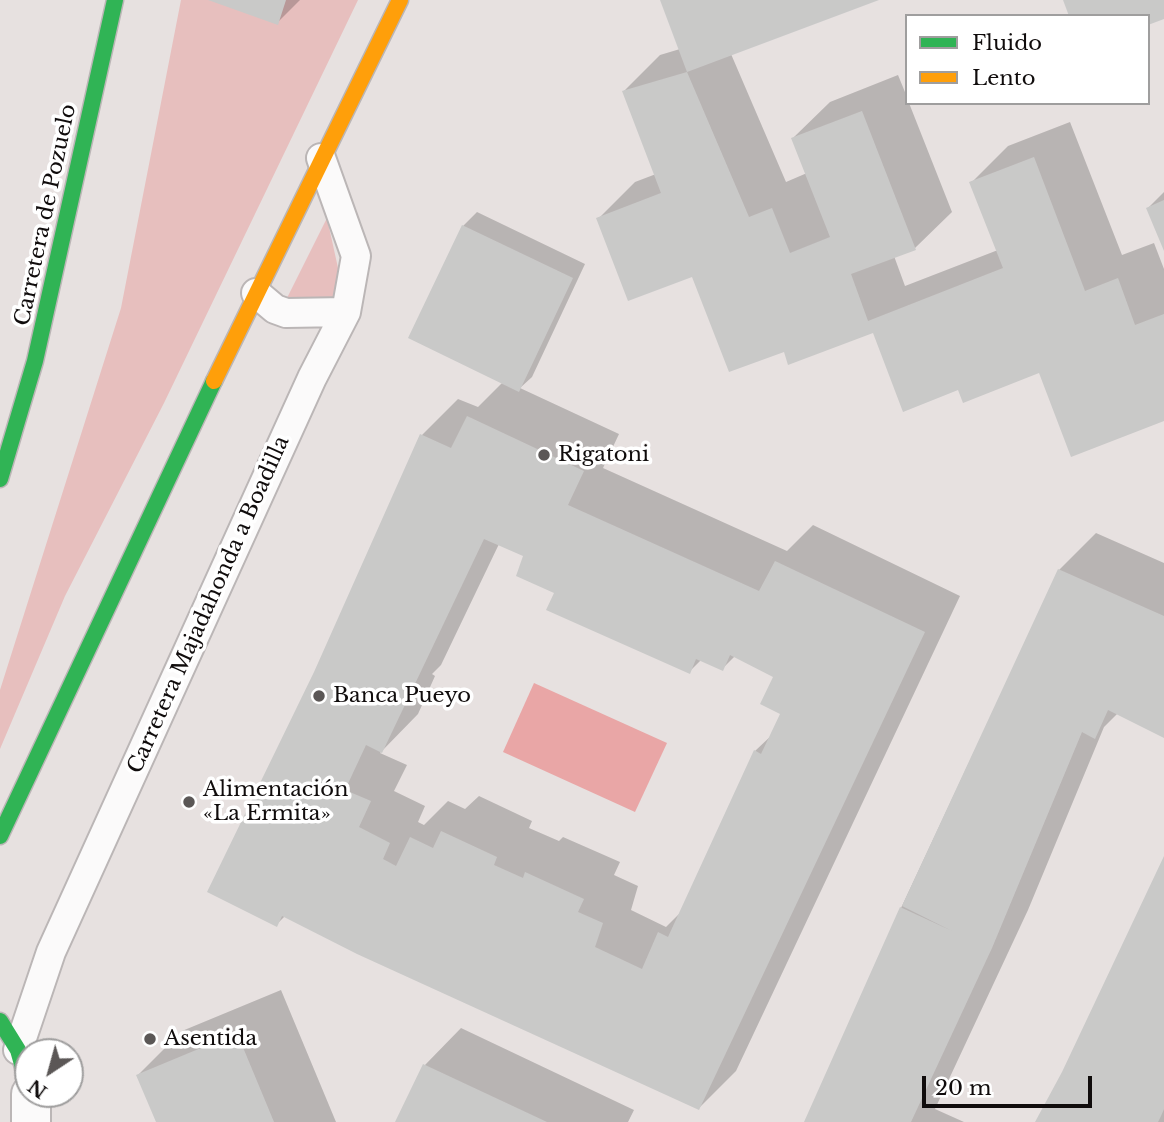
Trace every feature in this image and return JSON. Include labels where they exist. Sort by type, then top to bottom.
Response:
[{"type":"street","name":"Carretera de Pozuelo","points":[[0,478],[35,361],[115,0]]},
{"type":"street","points":[[0,836],[256,293],[400,0]]},
{"type":"street","points":[[0,1021],[14,1043]]},
{"type":"lane","name":"Carretera Majadahonda a Boadilla","points":[[22,1038],[51,952],[312,378],[346,313],[356,256],[321,158]]},
{"type":"lane","points":[[256,293],[275,309],[286,313],[346,313]]},
{"type":"shaded area","points":[[181,0],[358,0],[164,403],[65,596],[0,749],[0,690],[121,308]]},
{"type":"shaded area","points":[[327,218],[340,277],[333,304],[287,298]]},
{"type":"shaded area","points":[[534,683],[667,743],[635,812],[503,752]]},
{"type":"building","points":[[208,0],[286,0],[278,25]]},
{"type":"building","points":[[660,0],[879,0],[687,72]]},
{"type":"building","points":[[1063,0],[1164,0],[1164,19],[1150,24],[1150,14],[1068,14]]},
{"type":"building","points":[[687,72],[749,217],[772,208],[790,253],[830,237],[791,138],[862,111],[916,250],[851,274],[868,321],[1003,268],[969,182],[1034,157],[1085,291],[1118,278],[1135,325],[1164,314],[1164,421],[1071,457],[1039,373],[963,403],[958,390],[903,412],[873,333],[788,365],[784,352],[729,372],[692,277],[628,301],[596,218],[661,193],[622,91]]},
{"type":"building","points":[[1164,200],[1164,251],[1146,208]]},
{"type":"building","points":[[462,225],[573,278],[519,392],[408,338]]},
{"type":"building","points":[[467,416],[584,471],[568,505],[759,591],[775,561],[925,632],[699,1110],[357,954],[282,916],[277,927],[207,892],[314,672],[420,434],[451,448]],"holes":[[[484,539],[523,556],[516,576],[554,593],[546,610],[690,674],[696,659],[723,671],[730,655],[773,677],[760,704],[780,714],[761,754],[754,750],[668,937],[658,932],[642,969],[595,947],[603,923],[578,912],[584,899],[525,872],[523,878],[494,865],[497,857],[441,831],[433,848],[410,837],[396,866],[383,859],[390,843],[359,827],[371,801],[345,790],[366,745],[382,753]]]},
{"type":"building","points":[[1058,569],[1164,616],[1164,738],[1108,710],[1095,739],[1082,732],[992,948],[911,1122],[804,1122],[900,907],[952,931],[902,906]]},
{"type":"building","points":[[1164,856],[1164,1109],[1161,1116],[1158,1122],[1035,1122],[1062,1072]]},
{"type":"building","points":[[237,1033],[274,1122],[156,1122],[136,1075]]},
{"type":"building","points":[[423,1064],[547,1122],[395,1122]]},
{"type":"traffic: fast","points":[[0,479],[35,361],[115,0]]},
{"type":"traffic: fast","points":[[0,836],[214,381]]},
{"type":"traffic: fast","points":[[0,1021],[14,1044]]},
{"type":"traffic: slow","points":[[214,381],[400,0]]},
{"type":"place","name":"Rigatoni","points":[[544,455]]},
{"type":"place","name":"Banca Pueyo","points":[[319,696]]},
{"type":"place","name":"Alimentación «La Ermita»","points":[[189,802]]},
{"type":"place","name":"Asentida","points":[[150,1039]]}]
